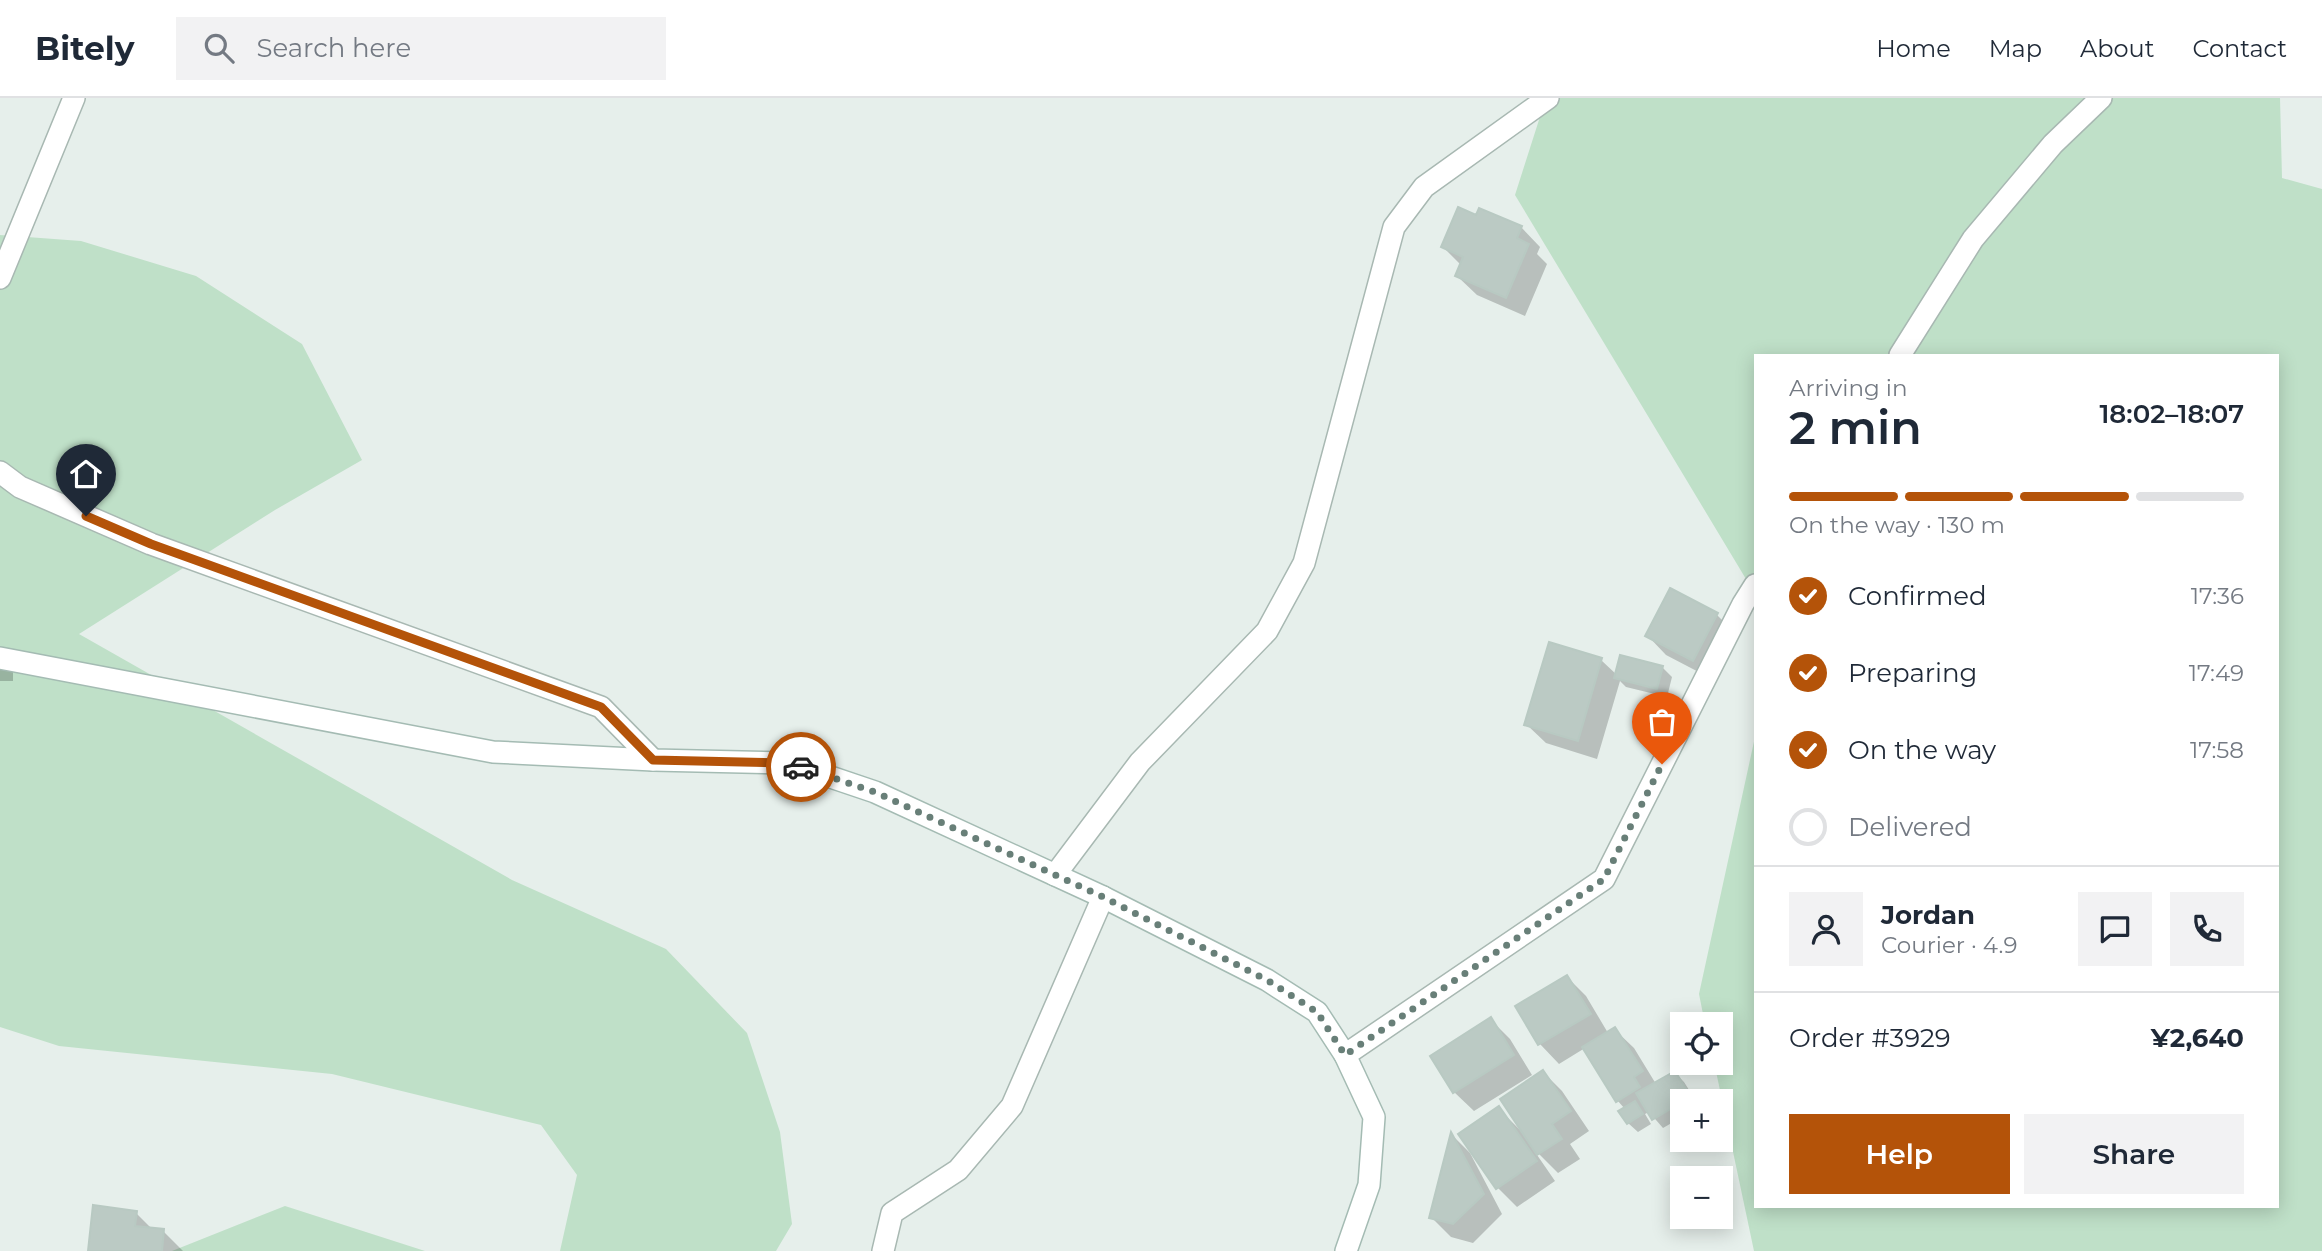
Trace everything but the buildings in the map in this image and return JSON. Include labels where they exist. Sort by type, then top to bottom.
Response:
[{"type":"street","points":[[0,278],[74,98]]},
{"type":"street","points":[[1055,875],[1140,762],[1267,631],[1304,563],[1394,227],[1424,187],[1548,98]]},
{"type":"street","points":[[1901,354],[1973,239],[2053,144],[2101,98]]},
{"type":"street","points":[[0,472],[20,488],[151,544],[601,707],[653,760]]},
{"type":"street","points":[[1345,1055],[1604,879],[1754,587]]},
{"type":"street","points":[[0,658],[494,752],[789,763],[875,792],[1103,897],[1267,980],[1317,1012],[1345,1055],[1374,1117],[1369,1185],[1346,1251]]},
{"type":"street","points":[[883,1251],[892,1213],[958,1170],[1012,1106],[1103,897]]},
{"type":"green space","points":[[1546,98],[2280,98],[2282,178],[2322,189],[2322,1251],[1754,1251],[1733,1152],[1733,1089],[1720,1089],[1717,1075],[1733,1075],[1733,1012],[1703,1012],[1699,994],[1754,742],[1754,1208],[2279,1208],[2279,354],[1754,354],[1754,592],[1515,195]]},
{"type":"green space","points":[[0,235],[81,241],[196,276],[302,344],[362,460],[275,510],[79,634],[512,880],[666,949],[747,1033],[780,1132],[792,1224],[776,1251],[560,1251],[577,1175],[541,1125],[332,1074],[59,1046],[0,1027]]},
{"type":"green space","points":[[285,1206],[425,1251],[172,1251]]},
{"type":"way so far","points":[[801,767],[875,792],[1103,897],[1267,980],[1317,1012],[1345,1055],[1604,879],[1662,764]]},
{"type":"route","points":[[86,516],[151,544],[601,707],[653,760],[789,763],[801,767]]}]
